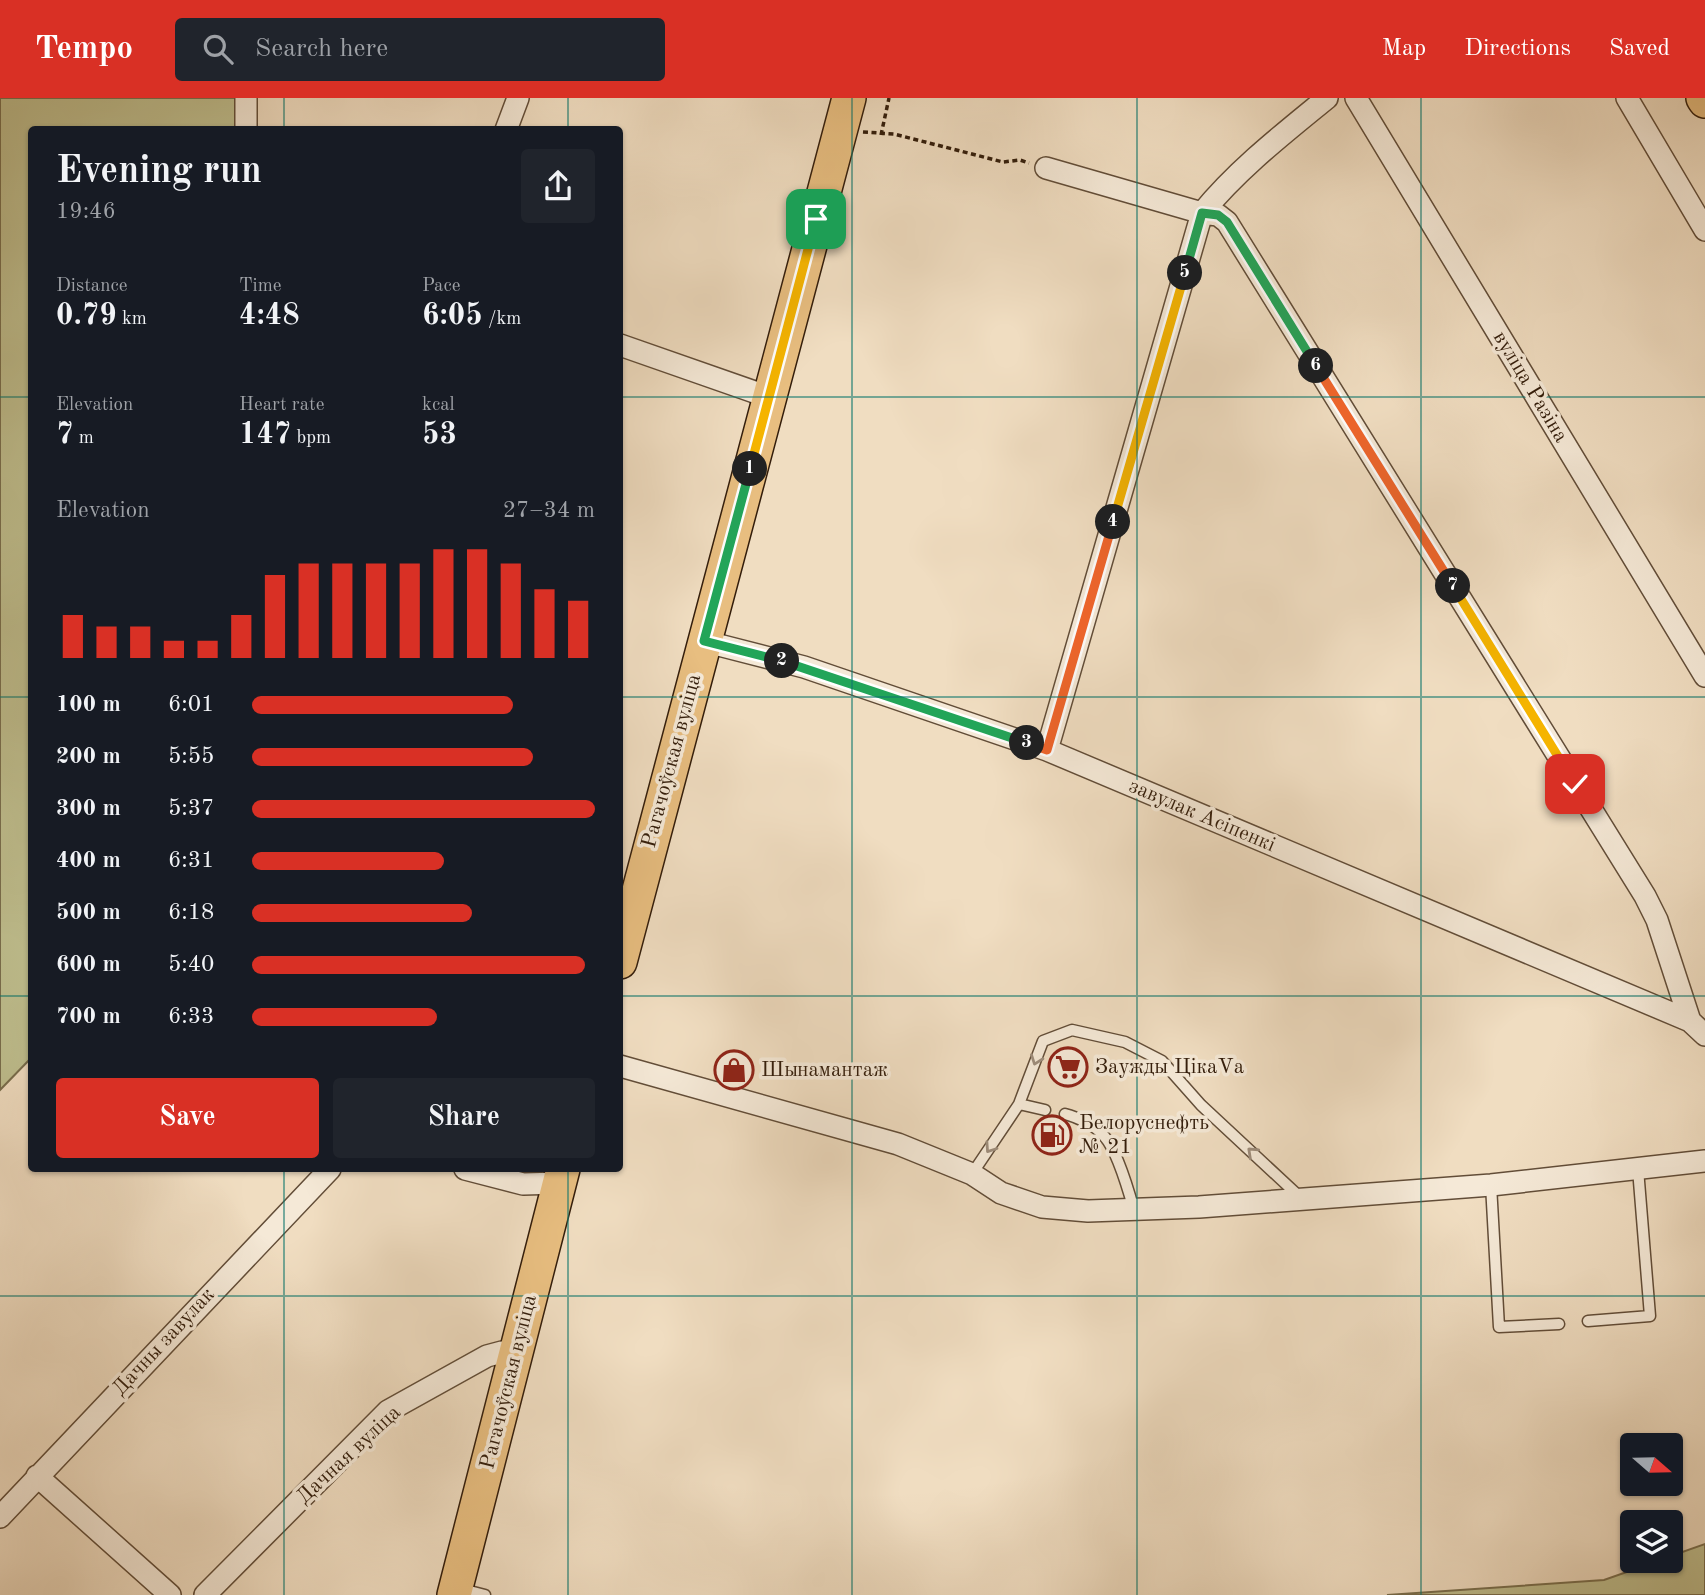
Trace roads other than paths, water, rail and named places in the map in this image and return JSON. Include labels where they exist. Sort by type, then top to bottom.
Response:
[{"type":"main road","name":"Рагачоўская вуліца","points":[[623,951],[844,114]]},
{"type":"main road","name":"Рагачоўская вуліца","points":[[465,1593],[517,1353],[561,1176]]},
{"type":"street","points":[[246,98],[246,126]]},
{"type":"street","points":[[508,126],[518,98]]},
{"type":"street","points":[[1047,750],[1202,213],[1223,187],[1263,150],[1327,98]]},
{"type":"street","name":"вуліца Разіна","points":[[1356,98],[1705,676]]},
{"type":"street","points":[[1627,98],[1705,230]]},
{"type":"street","points":[[1046,168],[1202,213],[1218,215],[1227,222],[1646,896],[1698,1028]]},
{"type":"street","points":[[623,346],[769,397]]},
{"type":"street","name":"завулак Асіпенкі","points":[[704,641],[804,667],[1047,750],[1698,1028]]},
{"type":"street","points":[[623,1067],[898,1144],[972,1174],[1001,1193],[1042,1207],[1088,1211],[1134,1210],[1303,1199],[1491,1185],[1705,1161]]},
{"type":"street","name":"Дачны завулак","points":[[0,1517],[327,1172]]},
{"type":"street","points":[[477,1172],[523,1184],[561,1176]]},
{"type":"street","name":"Дачная вуліца","points":[[205,1595],[388,1411],[486,1356],[502,1352],[517,1353]]},
{"type":"street","points":[[37,1476],[170,1595]]},
{"type":"lane","points":[[972,1174],[1019,1104],[1043,1041],[1072,1030],[1125,1042],[1162,1061],[1201,1105],[1303,1199]]},
{"type":"lane","points":[[1019,1104],[1045,1110]]},
{"type":"lane","points":[[1065,1114],[1075,1116],[1105,1136],[1123,1174],[1134,1210]]},
{"type":"lane","points":[[1588,1321],[1650,1316],[1638,1169]]},
{"type":"lane","points":[[1491,1185],[1499,1327],[1559,1324]]},
{"type":"place","name":"Заужды ЦікаVа","points":[[1068,1067]]},
{"type":"place","name":"Шынамантаж","points":[[734,1070]]},
{"type":"place","name":"Белоруснефть № 21","points":[[1052,1135]]}]
